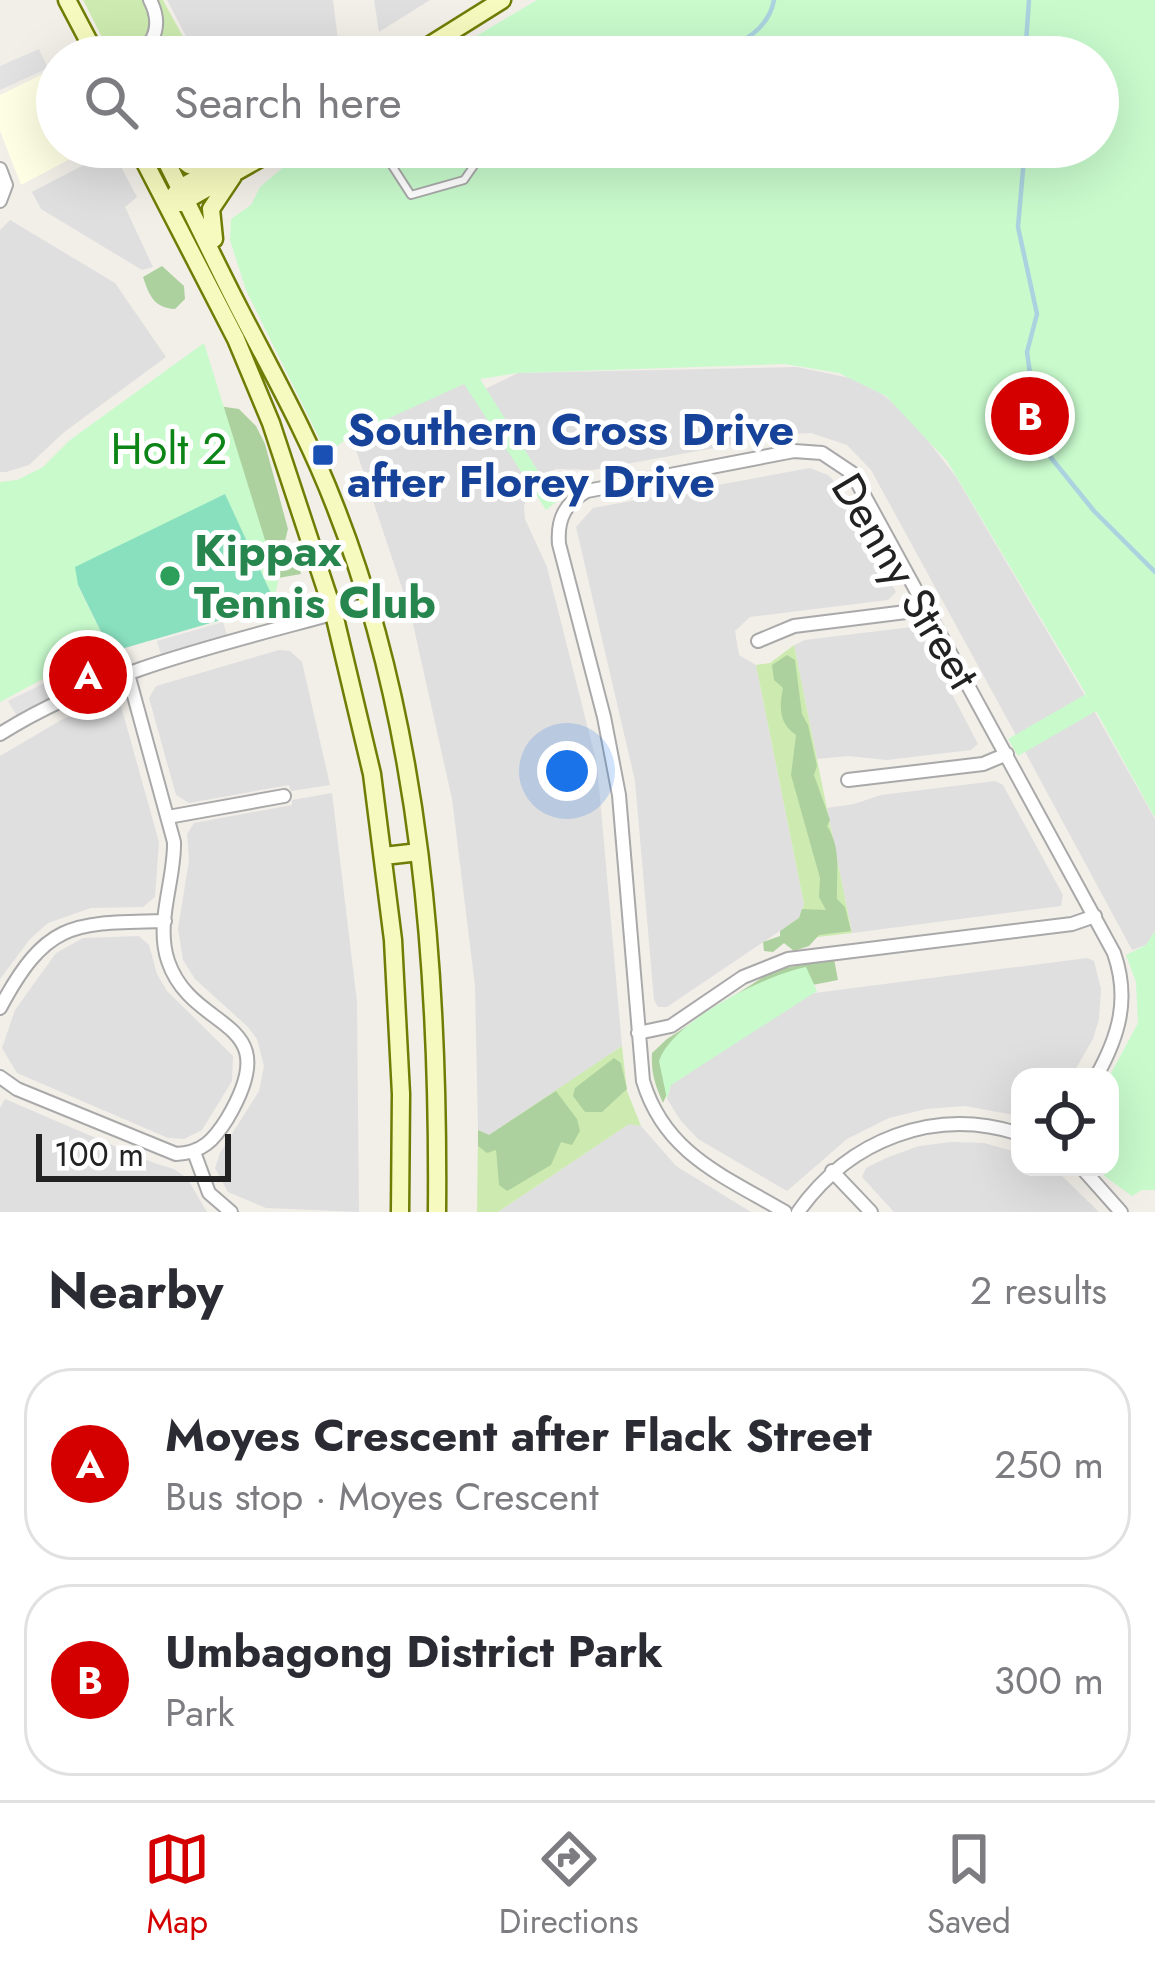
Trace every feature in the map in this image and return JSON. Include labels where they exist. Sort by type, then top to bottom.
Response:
[{"type":"main road","points":[[67,0],[86,36]]},
{"type":"main road","points":[[445,36],[502,0]]},
{"type":"main road","points":[[148,168],[229,306]]},
{"type":"main road","points":[[172,168],[243,335],[316,461],[368,604],[392,702],[419,851],[435,1022],[436,1212]]},
{"type":"main road","points":[[205,168],[213,170]]},
{"type":"main road","points":[[184,195],[216,168]]},
{"type":"main road","points":[[168,204],[245,168]]},
{"type":"main road","points":[[229,306],[209,224],[215,199],[232,176]]},
{"type":"main road","points":[[243,335],[334,614],[372,773],[397,986],[400,1212]]},
{"type":"main road","points":[[383,856],[419,851]]},
{"type":"street","points":[[150,0],[157,24],[152,36]]},
{"type":"street","points":[[0,169],[6,185],[0,201]]},
{"type":"street","name":"Denny Street","points":[[785,1212],[699,1161],[662,1126],[643,1081],[620,795],[559,544],[564,509],[574,498],[594,489],[794,452],[822,453],[852,473],[1114,953],[1123,992],[1118,1031],[1100,1068]]},
{"type":"street","points":[[0,734],[60,700],[128,674],[368,604]]},
{"type":"street","points":[[758,641],[794,626],[906,612],[924,604]]},
{"type":"street","points":[[0,1077],[17,1090],[160,1150],[194,1152],[215,1137],[246,1083],[249,1060],[240,1039],[178,981],[166,955],[165,921],[175,866],[168,818],[128,674]]},
{"type":"street","points":[[848,780],[983,764],[1006,754]]},
{"type":"street","points":[[168,818],[284,796]]},
{"type":"street","points":[[638,1033],[670,1026],[742,977],[788,959],[1072,923],[1095,916]]},
{"type":"street","points":[[0,1008],[28,963],[57,934],[88,923],[165,921]]},
{"type":"street","points":[[798,1212],[832,1172],[878,1141],[922,1127],[975,1124],[1011,1132]]},
{"type":"street","points":[[194,1152],[209,1192],[231,1212]]},
{"type":"street","points":[[832,1172],[872,1212]]},
{"type":"street","points":[[1089,1176],[1121,1212]]},
{"type":"lane","points":[[394,168],[411,195],[464,180],[472,168]]},
{"type":"shaded area","points":[[167,0],[333,0],[338,36],[186,36]]},
{"type":"shaded area","points":[[374,0],[430,0],[379,32]]},
{"type":"shaded area","points":[[36,50],[36,74],[0,90],[0,66]]},
{"type":"shaded area","points":[[36,77],[36,168],[53,168],[21,185],[0,131],[0,95]]},
{"type":"shaded area","points":[[78,168],[122,168],[137,197],[125,207],[153,267],[142,270],[41,209],[32,192]]},
{"type":"shaded area","points":[[10,220],[115,283],[166,357],[63,433],[29,465],[0,472],[0,230]]},
{"type":"shaded area","points":[[797,367],[850,378],[882,394],[909,416],[956,477],[1087,699],[1017,737],[871,470],[847,445],[811,433],[791,434],[593,470],[556,469],[541,476],[485,389],[518,373]]},
{"type":"shaded area","points":[[465,380],[533,484],[524,506],[525,519],[547,567],[597,764],[622,1046],[489,1136],[478,1130],[475,986],[452,799],[411,615],[354,444],[359,431]]},
{"type":"shaded area","points":[[810,468],[839,486],[896,592],[888,600],[750,617],[735,631],[739,655],[756,665],[804,904],[799,918],[667,1007],[658,1007],[635,781],[576,527],[593,508]]},
{"type":"shaded area","points":[[223,622],[230,644],[164,664],[157,641]]},
{"type":"shaded area","points":[[911,627],[919,631],[978,744],[971,750],[887,760],[817,759],[794,645]]},
{"type":"shaded area","points":[[279,650],[290,651],[302,662],[330,785],[291,791],[289,785],[189,803],[176,795],[149,698],[156,686]]},
{"type":"shaded area","points":[[71,670],[80,691],[20,721],[8,701]]},
{"type":"shaded area","points":[[110,700],[121,706],[159,842],[155,897],[143,907],[91,908],[48,923],[0,979],[0,756],[63,719]]},
{"type":"shaded area","points":[[1093,709],[1155,819],[1155,931],[1146,945],[1132,950],[1023,748]]},
{"type":"shaded area","points":[[995,781],[1003,785],[1063,895],[1061,906],[852,933],[827,808],[881,795]]},
{"type":"shaded area","points":[[332,793],[357,1002],[359,1212],[266,1208],[228,1192],[215,1168],[259,1091],[264,1066],[257,1039],[248,1027],[195,979],[183,960],[178,929],[189,860],[187,834],[194,823]]},
{"type":"shaded area","points":[[139,936],[149,945],[167,991],[233,1056],[232,1081],[202,1130],[184,1139],[168,1138],[17,1073],[2,1048],[15,1010],[56,953],[83,938]]},
{"type":"shaded area","points":[[1087,958],[1094,961],[1101,989],[1093,1039],[1076,1068],[1011,1068],[1011,1114],[965,1106],[889,1118],[847,1139],[787,1191],[698,1139],[667,1099],[671,1085],[807,994]]},
{"type":"shaded area","points":[[5,1099],[174,1169],[187,1178],[207,1212],[0,1212],[0,1108]]},
{"type":"shaded area","points":[[630,1123],[641,1126],[676,1166],[751,1212],[498,1212]]},
{"type":"shaded area","points":[[984,1143],[1011,1150],[1011,1176],[1062,1176],[1099,1212],[894,1212],[862,1177],[866,1168],[919,1146]]},
{"type":"green space","points":[[83,0],[163,0],[183,36],[101,36]]},
{"type":"green space","points":[[537,0],[1155,0],[1155,818],[1096,711],[1018,756],[1008,739],[1086,694],[947,461],[886,396],[839,373],[785,364],[518,373],[480,379],[557,501],[546,510],[464,384],[350,436],[327,454],[246,290],[230,240],[231,219],[251,205],[260,187],[282,168],[1119,168],[1119,36],[476,36]]},
{"type":"green space","points":[[162,266],[184,286],[185,299],[175,309],[153,299],[143,277]]},
{"type":"green space","name":"Holt 2","points":[[204,343],[278,582],[274,600],[225,495],[78,586],[111,652],[52,674],[0,702],[0,482],[17,480],[43,467],[70,440]]},
{"type":"green space","points":[[205,404],[239,409],[256,426],[288,529],[283,549],[297,559],[301,574],[278,578]]},
{"type":"green space","name":"Kippax Tennis Club","points":[[225,494],[274,600],[265,607],[111,652],[78,585],[75,567]]},
{"type":"green space","points":[[794,645],[852,933],[793,940],[787,926],[799,918],[804,904],[756,665],[770,663]]},
{"type":"green space","points":[[787,655],[795,660],[802,714],[817,766],[814,775],[836,852],[837,899],[845,907],[851,931],[819,935],[809,946],[794,951],[784,943],[773,952],[764,951],[763,942],[780,936],[802,909],[826,910],[791,775],[796,735],[783,720],[783,688],[774,680],[772,665]]},
{"type":"green space","points":[[1155,931],[1155,1190],[1132,1196],[1104,1176],[1119,1176],[1119,1068],[1114,1068],[1138,1023],[1136,982],[1126,955],[1146,945]]},
{"type":"green space","points":[[834,959],[838,980],[797,988],[671,1085],[663,1103],[654,1079],[652,1053],[667,1039],[774,970]]},
{"type":"green space","points":[[806,967],[817,991],[671,1085],[667,1099],[659,1061],[682,1031],[745,990]]},
{"type":"green space","points":[[622,1046],[627,1091],[641,1126],[629,1124],[498,1212],[477,1212],[478,1130],[489,1135]]},
{"type":"green space","points":[[614,1058],[621,1063],[627,1089],[602,1112],[585,1112],[573,1096],[575,1088]]},
{"type":"green space","points":[[556,1091],[577,1119],[580,1131],[572,1145],[561,1142],[551,1165],[507,1191],[499,1185],[496,1150],[487,1153],[478,1146],[478,1130],[489,1135]]},
{"type":"waterway","points":[[750,36],[769,16],[774,0]]},
{"type":"waterway","points":[[1026,36],[1029,0]]},
{"type":"waterway","points":[[1023,168],[1018,227],[1037,314],[1027,352],[1037,423],[1048,454],[1094,511],[1155,572]]},
{"type":"place","name":"Umbagong District Park","points":[[1030,416]]},
{"type":"place","name":"Southern Cross Drive after Florey Drive","points":[[323,455]]},
{"type":"place","name":"Kippax Tennis Club","points":[[170,576]]},
{"type":"place","name":"Moyes Crescent after Flack Street","points":[[88,675]]}]
